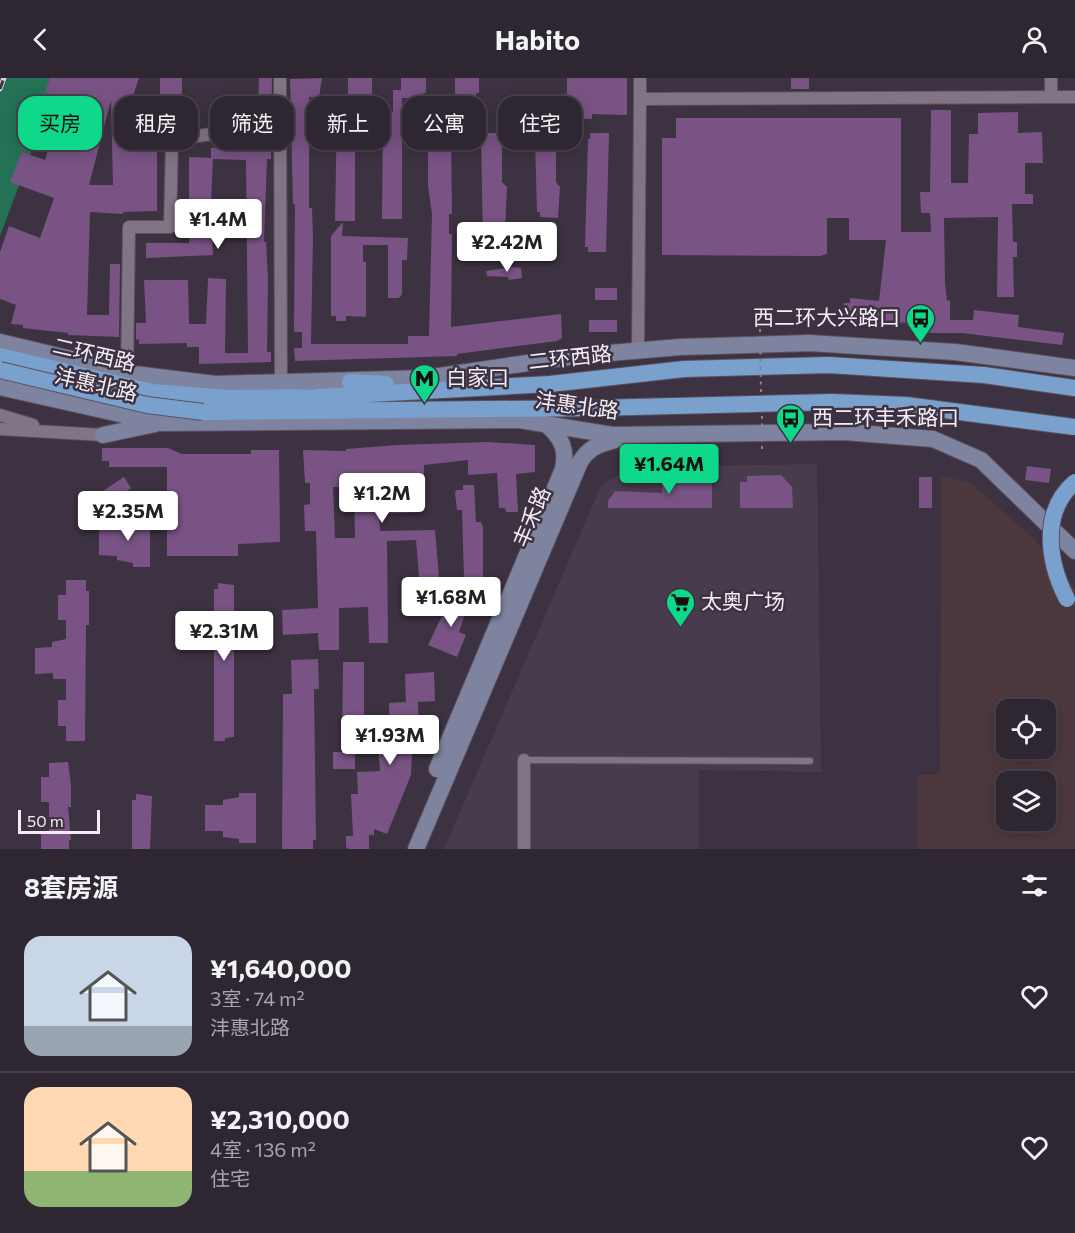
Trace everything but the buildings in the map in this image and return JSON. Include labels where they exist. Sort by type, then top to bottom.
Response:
[{"type":"highway","name":"二环西路","points":[[0,356],[153,392],[227,398],[317,397],[550,384],[684,369],[830,365],[984,375],[1075,388]]},
{"type":"highway","name":"二环西路","points":[[0,369],[147,405],[203,412],[550,418],[594,408],[832,402],[906,405],[1075,427]]},
{"type":"highway","points":[[984,375],[1075,383]]},
{"type":"highway","points":[[350,382],[453,389]]},
{"type":"highway","points":[[520,420],[550,418]]},
{"type":"highway","points":[[1075,482],[1069,487],[1054,515],[1049,550],[1055,576],[1075,608]]},
{"type":"main road","name":"沣惠北路","points":[[0,342],[127,373],[215,384],[350,382],[465,374],[575,356],[809,343],[955,352],[1075,368]]},
{"type":"main road","name":"沣惠北路","points":[[0,387],[160,423],[520,420]]},
{"type":"main road","points":[[101,410],[111,417],[113,423],[112,429],[103,435]]},
{"type":"main road","name":"沣惠北路","points":[[550,418],[592,434],[845,432],[933,439],[981,460],[1075,551]]},
{"type":"main road","name":"丰禾路","points":[[404,849],[563,468],[563,443],[550,418]]},
{"type":"main road","points":[[103,435],[160,423]]},
{"type":"main road","name":"丰禾路","points":[[416,849],[580,462],[585,453],[596,445],[636,435]]},
{"type":"street","points":[[280,78],[281,383]]},
{"type":"street","points":[[638,351],[640,78]]},
{"type":"street","points":[[1051,78],[1051,98]]},
{"type":"street","points":[[640,99],[1075,97]]},
{"type":"street","points":[[127,373],[129,227],[170,227],[172,140],[210,134]]},
{"type":"street","points":[[0,415],[52,431]]},
{"type":"street","points":[[0,429],[103,435]]},
{"type":"street","points":[[524,759],[524,849]]},
{"type":"lane","points":[[524,759],[810,761]]},
{"type":"shaded area","name":"太奥广场","points":[[817,464],[821,772],[699,770],[699,849],[444,849],[601,486],[630,467]]},
{"type":"shaded area","points":[[941,476],[969,482],[1032,537],[1075,587],[1075,849],[917,849],[918,775],[940,774]]},
{"type":"green space","points":[[0,78],[59,78],[52,96],[18,96],[18,150],[32,150],[0,236]]},
{"type":"railway","points":[[0,89],[4,78]]},
{"type":"place","name":"西二环大兴路口","points":[[921,344]]},
{"type":"place","name":"白家口","points":[[425,404]]},
{"type":"place","name":"西二环丰禾路口","points":[[791,444]]},
{"type":"place","name":"太奥广场","points":[[680,628]]}]
